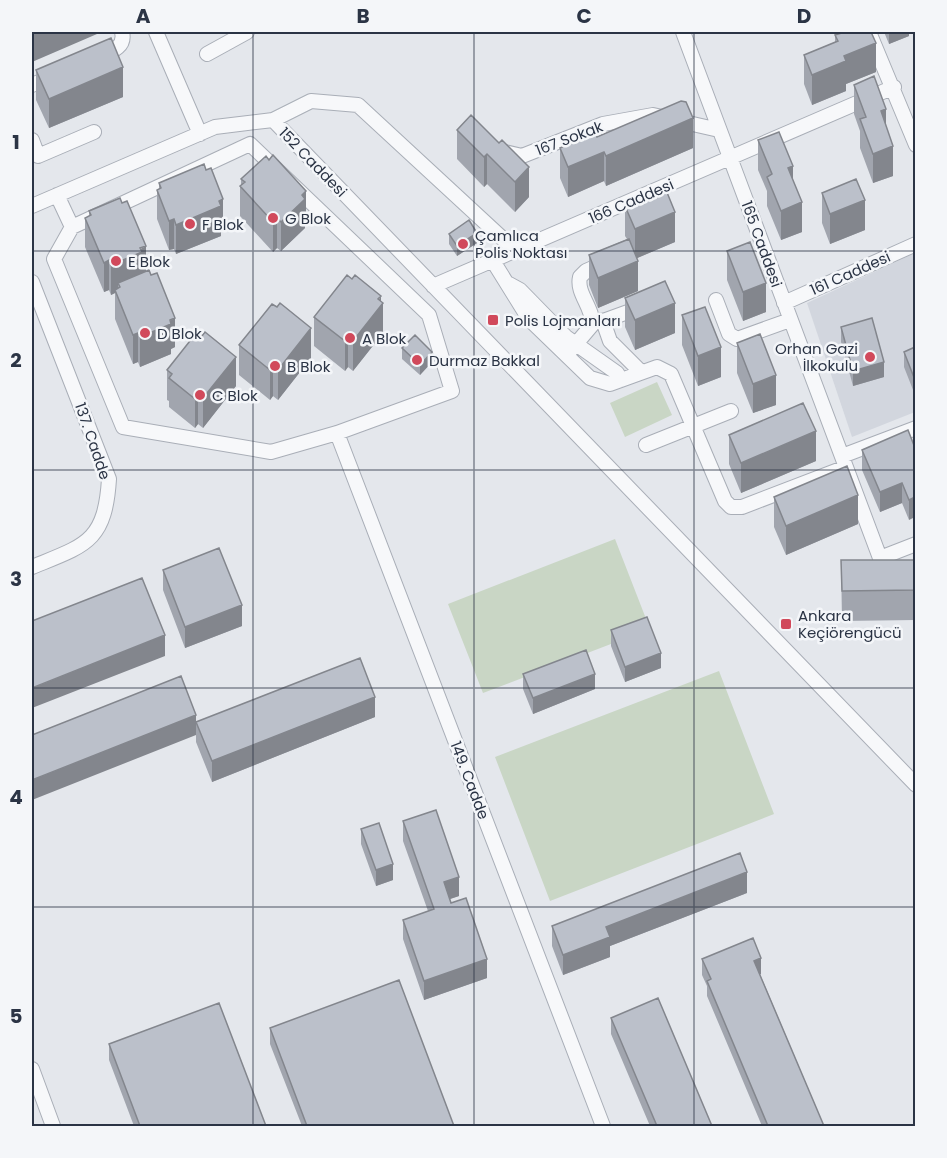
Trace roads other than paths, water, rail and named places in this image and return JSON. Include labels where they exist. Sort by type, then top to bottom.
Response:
[{"type":"street","points":[[83,63],[117,48],[123,39],[122,32]]},
{"type":"street","points":[[156,32],[200,134]]},
{"type":"street","points":[[207,54],[248,32]]},
{"type":"street","name":"165 Caddesi","points":[[683,32],[880,558],[915,544]]},
{"type":"street","points":[[869,32],[894,87],[915,145]]},
{"type":"street","points":[[32,85],[62,72]]},
{"type":"street","name":"166 Caddesi","points":[[433,286],[894,87]]},
{"type":"street","points":[[273,120],[311,101],[358,105],[516,251]]},
{"type":"street","name":"167 Sokak","points":[[490,149],[522,156],[603,124],[653,115],[719,130]]},
{"type":"street","name":"152 Caddesi","points":[[32,206],[215,127],[273,120],[915,785]]},
{"type":"street","points":[[32,140],[38,156],[94,132]]},
{"type":"street","points":[[250,144],[429,315],[452,391],[338,433],[271,452],[123,427],[54,259],[72,227],[250,144]]},
{"type":"street","points":[[57,195],[72,227]]},
{"type":"street","name":"161 Caddesi","points":[[784,303],[915,244]]},
{"type":"street","points":[[493,261],[529,319],[565,357],[595,381],[610,384],[657,367],[671,374],[725,501],[731,507],[742,507],[915,428]]},
{"type":"street","points":[[610,261],[586,271],[578,281],[610,341],[641,372]]},
{"type":"street","name":"137. Cadde","points":[[32,282],[109,479],[107,507],[97,531],[78,548],[32,567]]},
{"type":"street","points":[[507,283],[520,290],[576,345],[617,373],[621,380]]},
{"type":"street","points":[[716,300],[729,334],[737,339],[790,320]]},
{"type":"street","points":[[565,357],[598,320],[636,309]]},
{"type":"street","points":[[646,445],[731,411]]},
{"type":"street","name":"149. Cadde","points":[[338,433],[603,1126]]},
{"type":"street","points":[[32,1070],[53,1126]]},
{"type":"place","name":"G Blok","points":[[273,218]]},
{"type":"place","name":"F Blok","points":[[190,224]]},
{"type":"place","name":"Çamlıca Polis Noktası","points":[[463,244]]},
{"type":"place","name":"E Blok","points":[[116,261]]},
{"type":"place","name":"Polis Lojmanları","points":[[493,320]]},
{"type":"place","name":"D Blok","points":[[145,333]]},
{"type":"place","name":"A Blok","points":[[350,338]]},
{"type":"place","name":"Orhan Gazi İlkokulu","points":[[870,357]]},
{"type":"place","name":"Durmaz Bakkal","points":[[417,360]]},
{"type":"place","name":"B Blok","points":[[275,366]]},
{"type":"place","name":"C Blok","points":[[200,395]]},
{"type":"place","name":"Ankara Keçiörengücü","points":[[786,624]]}]
